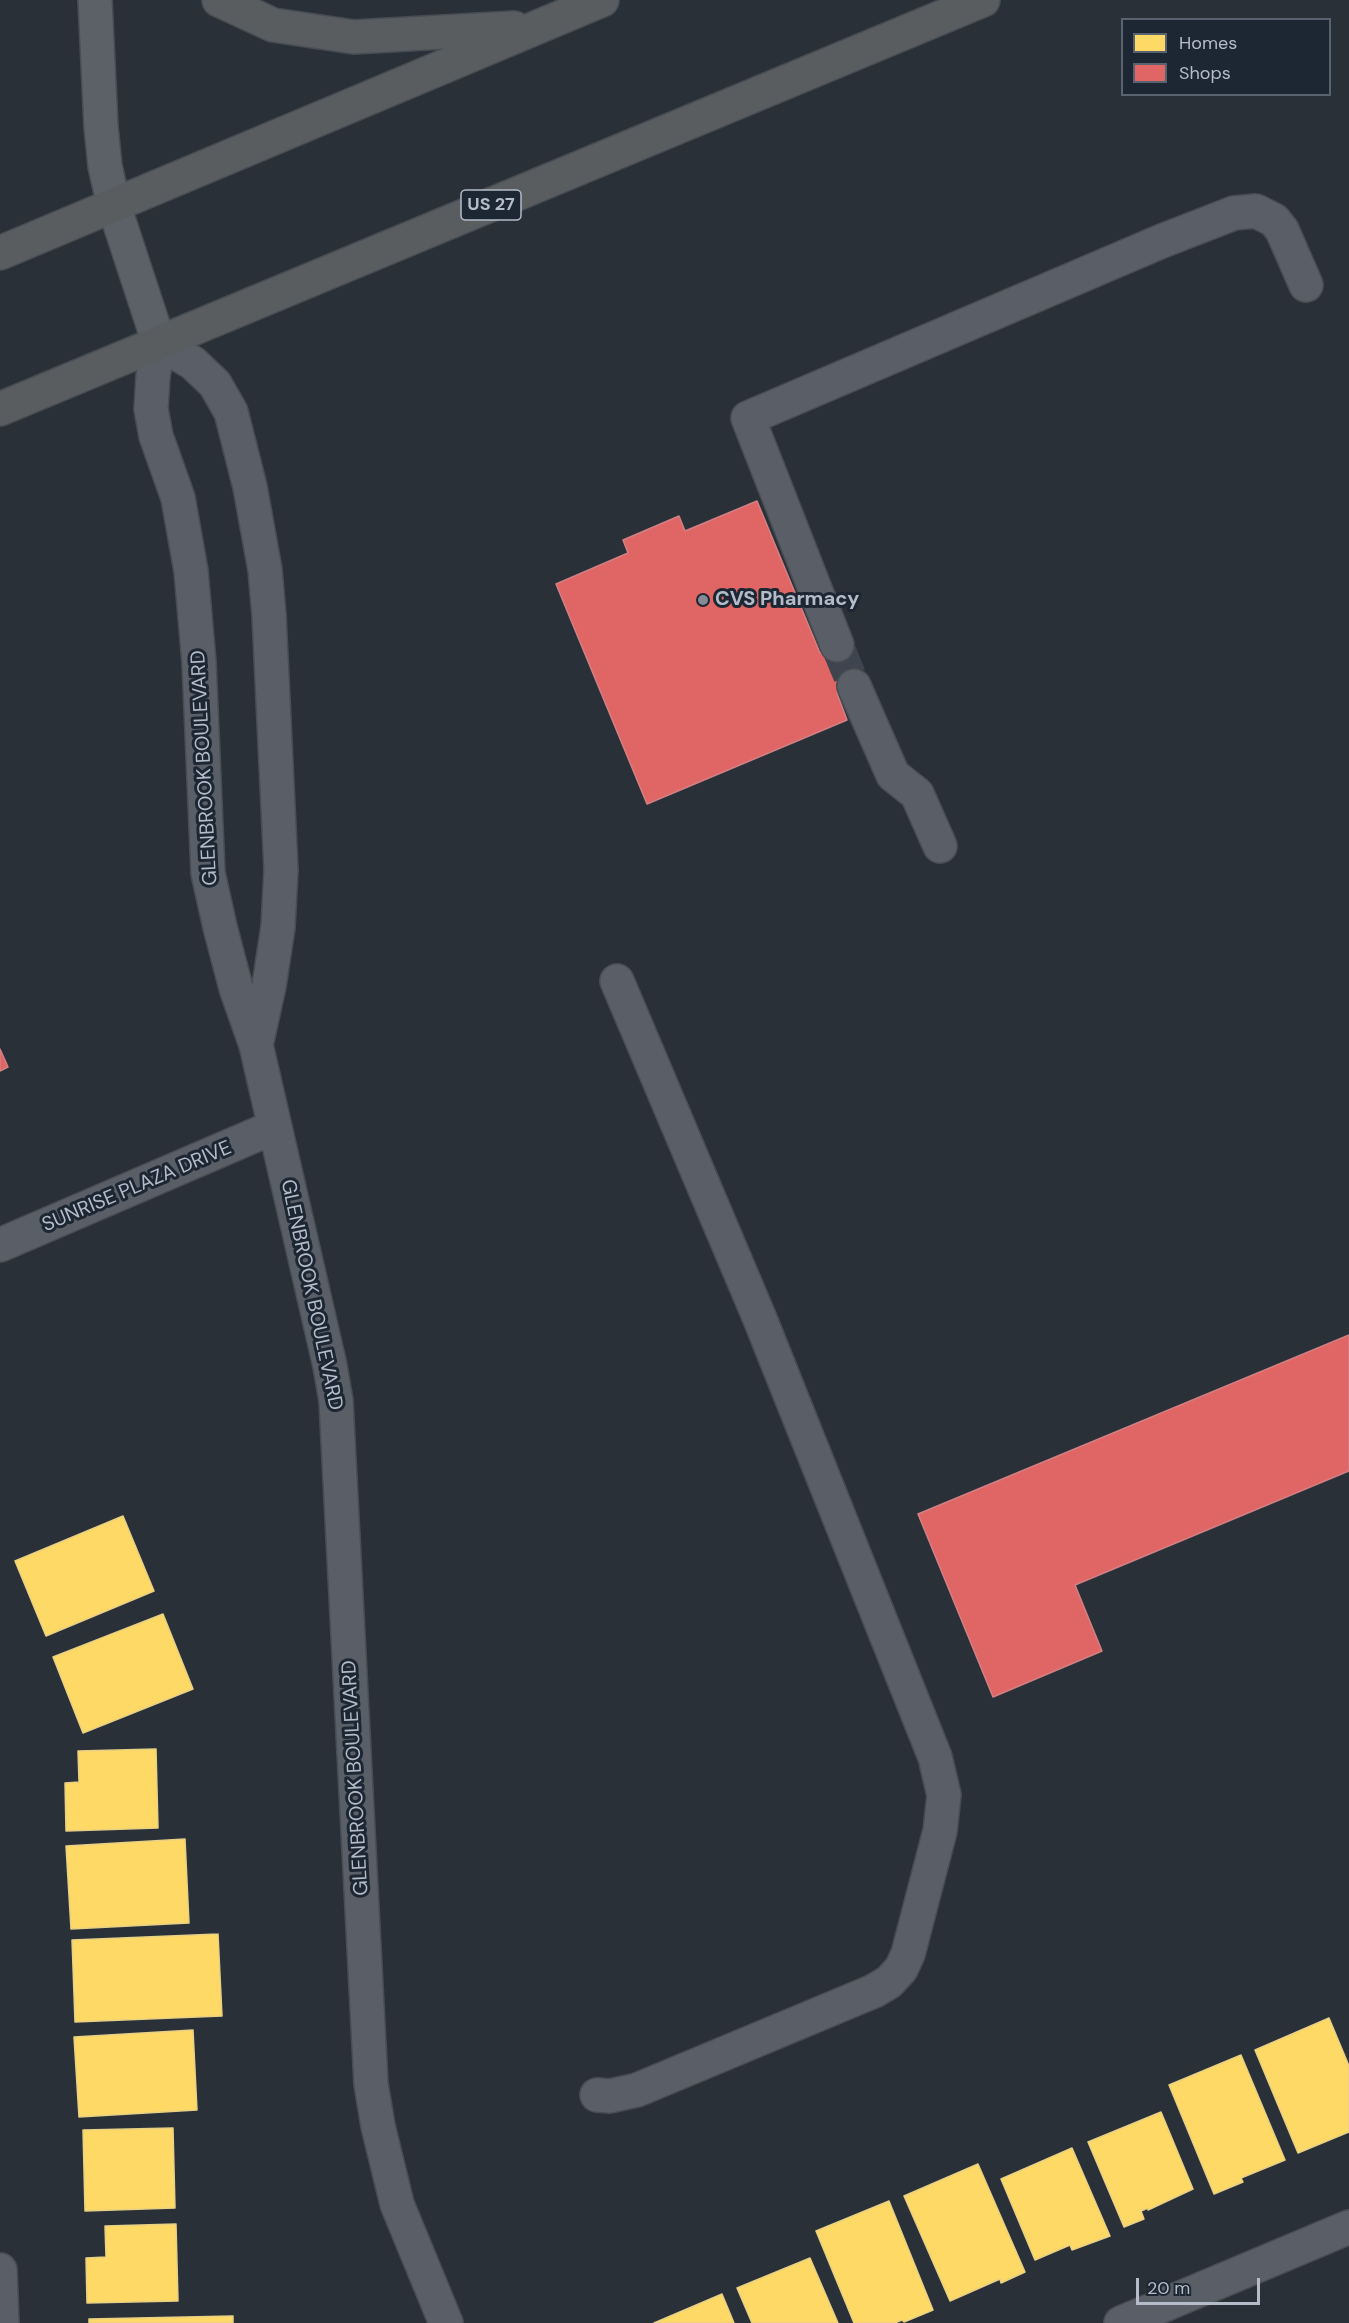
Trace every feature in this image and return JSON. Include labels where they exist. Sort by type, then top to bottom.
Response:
[{"type":"highway","points":[[219,0],[273,25],[354,37],[537,27]]},
{"type":"highway","points":[[0,253],[602,0]]},
{"type":"highway","name":"US 27","points":[[0,409],[982,0]]},
{"type":"main road","points":[[95,0],[100,127],[105,166],[114,206],[159,343]]},
{"type":"street","points":[[837,645],[748,418],[1162,241],[1234,213],[1256,211],[1274,220],[1282,230],[1306,285]]},
{"type":"street","name":"GLENBROOK BOULEVARD","points":[[159,343],[153,376],[151,409],[156,436],[178,498],[191,571],[199,662],[208,873],[234,978],[256,1045],[328,1357],[336,1401],[371,2084],[378,2126],[397,2204],[446,2323]]},
{"type":"street","points":[[159,343],[193,363],[215,384],[231,412],[250,487],[265,570],[281,870],[278,927],[270,986],[256,1045]]},
{"type":"street","points":[[854,686],[893,775],[917,794],[940,846]]},
{"type":"street","points":[[597,2095],[610,2096],[636,2090],[874,1991],[889,1982],[901,1969],[908,1954],[940,1831],[944,1795],[935,1757],[764,1329],[617,981]]},
{"type":"street","name":"SUNRISE PLAZA DRIVE","points":[[0,1245],[274,1127]]},
{"type":"street","points":[[1121,2323],[1349,2228]]},
{"type":"street","points":[[0,2270],[2,2323]]},
{"type":"building: Homes","points":[[123,1516],[154,1591],[46,1636],[15,1561]]},
{"type":"building: Homes","points":[[163,1614],[193,1689],[83,1733],[53,1657]]},
{"type":"building: Homes","points":[[156,1749],[158,1828],[66,1831],[65,1783],[79,1782],[78,1751]]},
{"type":"building: Homes","points":[[185,1839],[189,1923],[71,1929],[66,1846]]},
{"type":"building: Homes","points":[[218,1934],[222,2016],[75,2022],[72,1940]]},
{"type":"building: Homes","points":[[1329,2018],[1349,2066],[1349,2132],[1298,2153],[1255,2050]]},
{"type":"building: Homes","points":[[193,2030],[197,2110],[79,2117],[74,2037]]},
{"type":"building: Homes","points":[[1241,2055],[1285,2160],[1241,2178],[1243,2182],[1214,2194],[1169,2085]]},
{"type":"building: Homes","points":[[1161,2112],[1193,2189],[1148,2210],[1148,2208],[1141,2211],[1144,2219],[1124,2227],[1088,2142]]},
{"type":"building: Homes","points":[[173,2128],[175,2208],[85,2211],[83,2130]]},
{"type":"building: Homes","points":[[1072,2148],[1110,2236],[1072,2250],[1070,2245],[1035,2260],[1001,2179]]},
{"type":"building: Homes","points":[[978,2164],[1025,2272],[1001,2283],[1000,2279],[950,2301],[904,2196]]},
{"type":"building: Homes","points":[[889,2201],[933,2310],[904,2322],[902,2320],[895,2323],[854,2323],[816,2231]]},
{"type":"building: Homes","points":[[176,2224],[178,2301],[87,2303],[86,2258],[106,2257],[105,2226]]},
{"type":"building: Homes","points":[[810,2258],[838,2323],[752,2323],[737,2288]]},
{"type":"building: Homes","points":[[722,2294],[734,2323],[654,2323]]},
{"type":"building: Homes","points":[[233,2316],[233,2323],[89,2323],[89,2319]]},
{"type":"building: Shops","name":"CVS Pharmacy","points":[[757,501],[820,653],[849,641],[865,681],[837,693],[847,720],[647,804],[556,584],[628,553],[623,540],[679,516],[685,531]]},
{"type":"building: Shops","points":[[0,1049],[8,1067],[0,1071]]},
{"type":"building: Shops","points":[[1349,1335],[1349,1471],[1075,1585],[1102,1651],[993,1697],[918,1514]]},
{"type":"tunnel","points":[[837,645],[854,686]]},
{"type":"place","name":"CVS Pharmacy","points":[[703,600]]}]
